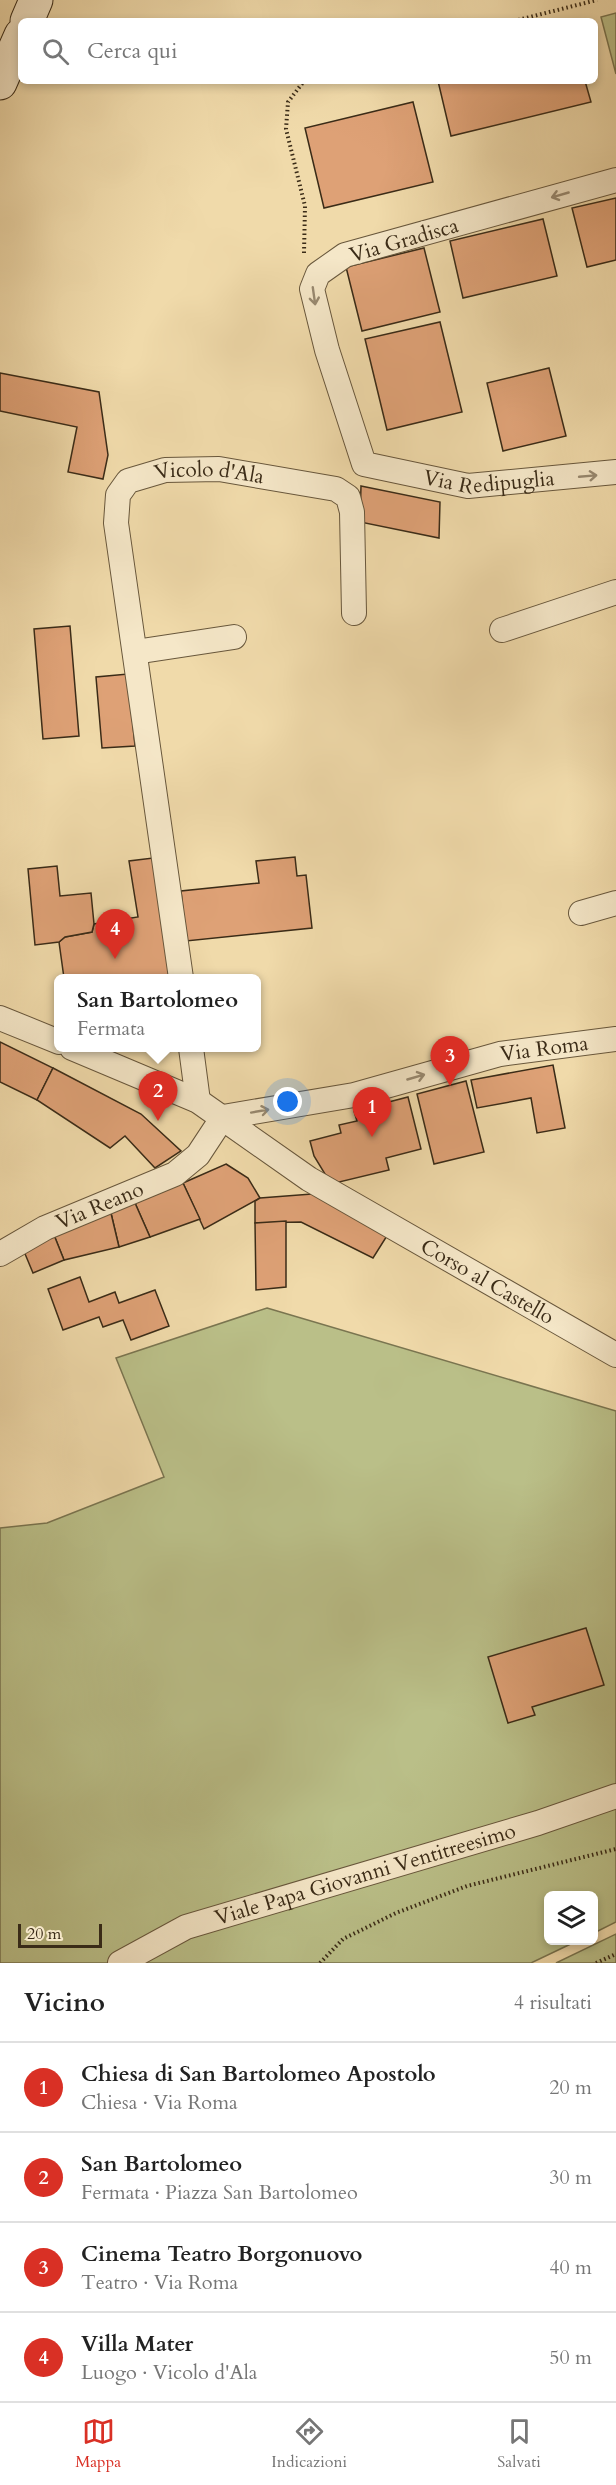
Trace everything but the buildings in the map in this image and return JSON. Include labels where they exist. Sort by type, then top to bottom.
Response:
[{"type":"street","points":[[28,18],[36,0]]},
{"type":"street","points":[[0,83],[18,42]]},
{"type":"street","name":"Via Gradisca","points":[[312,289],[318,274],[345,255],[616,180]]},
{"type":"street","name":"Via Redipuglia","points":[[312,289],[327,350],[364,464],[468,486],[616,472]]},
{"type":"street","name":"Vicolo d'Ala","points":[[180,974],[116,523],[118,495],[128,481],[165,470],[219,469],[336,489],[348,497],[352,512],[354,613]]},
{"type":"street","points":[[502,630],[616,592]]},
{"type":"street","points":[[135,652],[234,637]]},
{"type":"street","points":[[581,913],[616,903]]},
{"type":"street","points":[[0,1018],[54,1040]]},
{"type":"street","name":"Via Roma","points":[[223,1118],[354,1095],[500,1054],[616,1039]]},
{"type":"street","name":"Corso al Castello","points":[[84,1052],[198,1101],[328,1190],[616,1355]]},
{"type":"street","points":[[192,1052],[198,1101]]},
{"type":"street","name":"Via Reano","points":[[0,1254],[45,1228],[175,1174],[198,1155],[223,1118]]},
{"type":"street","name":"Viale Papa Giovanni Ventitreesimo","points":[[120,1963],[186,1927],[538,1823],[616,1796]]},
{"type":"path","points":[[526,18],[597,0]]},
{"type":"path","points":[[302,84],[288,102],[286,129],[305,206],[303,250],[312,289]]},
{"type":"path","points":[[320,1963],[344,1938],[396,1913],[446,1893],[616,1849]]},
{"type":"path","points":[[596,1963],[616,1954]]},
{"type":"green space","points":[[616,13],[616,74],[601,17]]},
{"type":"green space","points":[[267,1308],[616,1411],[616,1922],[598,1931],[598,1891],[544,1891],[544,1945],[569,1945],[531,1963],[0,1963],[0,1528],[47,1523],[164,1477],[116,1358]]},
{"type":"green space","points":[[616,1934],[616,1963],[556,1963],[593,1945],[598,1945],[598,1943]]},
{"type":"place","name":"Villa Mater","points":[[115,959]]},
{"type":"place","name":"Cinema Teatro Borgonuovo","points":[[450,1086]]},
{"type":"place","name":"San Bartolomeo","points":[[158,1121]]},
{"type":"place","name":"Chiesa di San Bartolomeo Apostolo","points":[[372,1137]]}]
